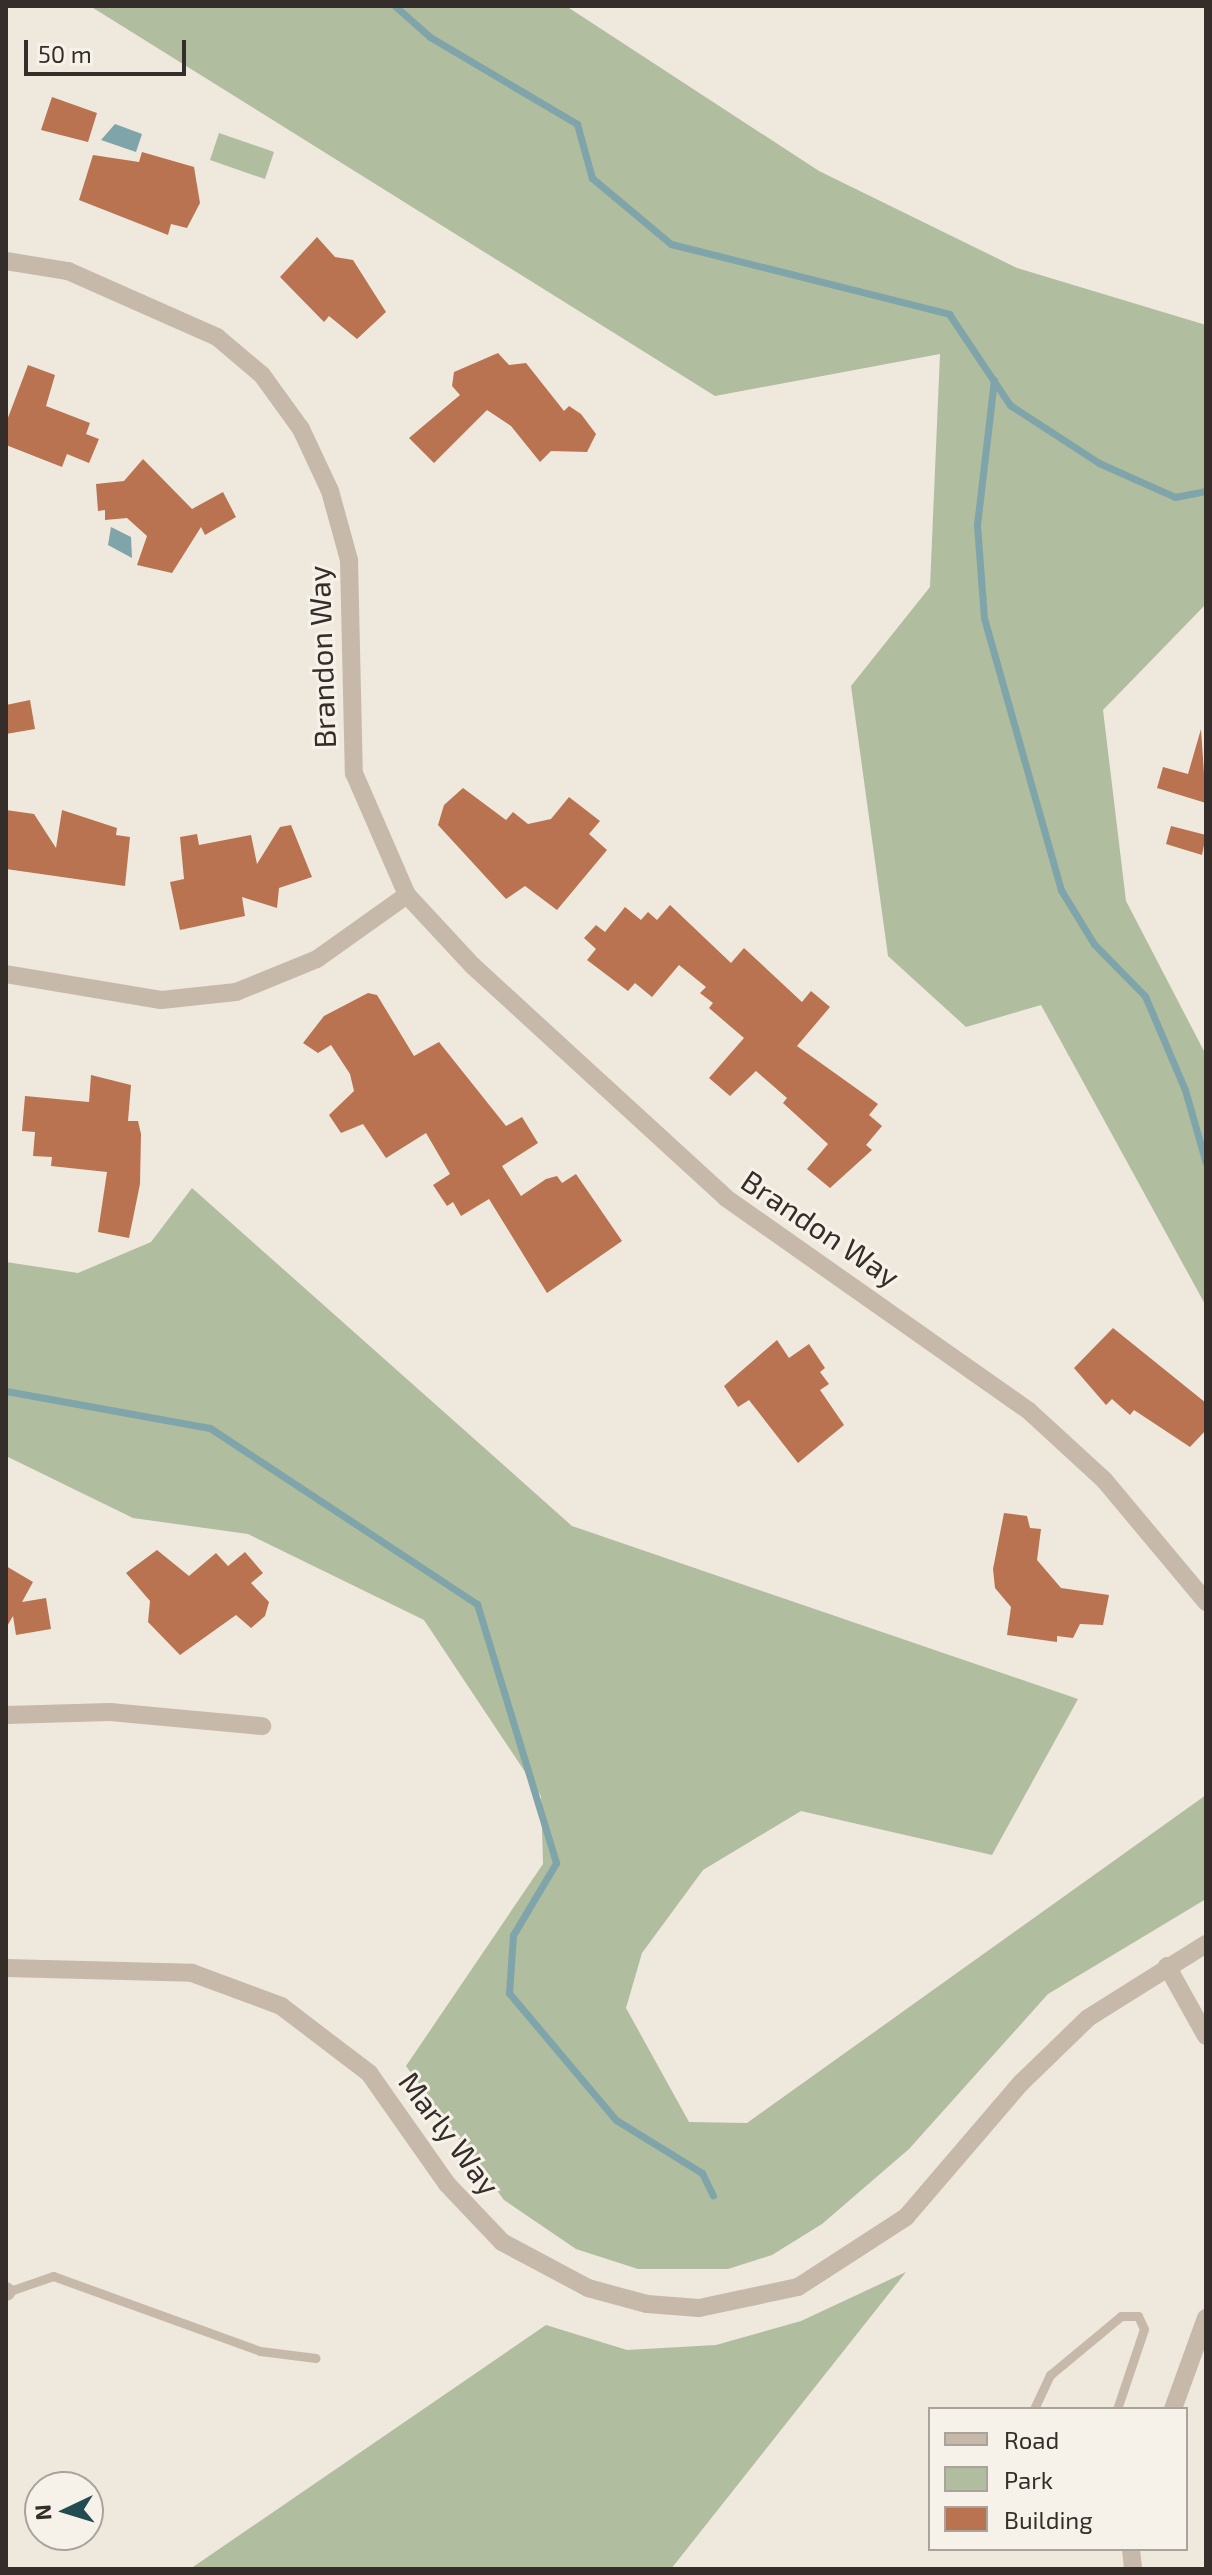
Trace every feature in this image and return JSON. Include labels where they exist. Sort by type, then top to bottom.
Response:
[{"type":"street","name":"Brandon Way","points":[[6,261],[113,287],[217,337],[262,375],[301,429],[330,491],[349,560],[354,773],[407,895],[473,966],[726,1198],[1029,1411],[1105,1481],[1206,1602]]},
{"type":"street","points":[[6,974],[161,1000],[236,992],[317,959],[407,895]]},
{"type":"street","points":[[6,1715],[110,1712],[262,1726]]},
{"type":"street","name":"Marly Way","points":[[6,1968],[192,1973],[281,2006],[369,2073],[447,2184],[502,2242],[588,2288],[647,2304],[699,2308],[798,2287],[906,2217],[1077,2028],[1167,1966],[1206,1944]]},
{"type":"street","points":[[1167,1966],[1206,2036]]},
{"type":"street","points":[[1174,2407],[1206,2318]]},
{"type":"lane","points":[[7,2292],[53,2276],[260,2351],[316,2358]]},
{"type":"lane","points":[[1035,2407],[1050,2375],[1121,2316],[1138,2316],[1144,2329],[1118,2407]]},
{"type":"green space","points":[[90,6],[566,6],[819,171],[1017,268],[1206,325],[1206,604],[1103,710],[1126,901],[1206,1055],[1206,1306],[1041,1005],[966,1027],[888,956],[851,686],[930,587],[940,354],[715,396]]},
{"type":"green space","points":[[219,133],[274,152],[265,179],[210,160]]},
{"type":"green space","points":[[192,1188],[572,1526],[1078,1699],[992,1855],[801,1811],[703,1870],[642,1953],[626,2008],[689,2122],[747,2123],[1206,1795],[1206,1899],[1048,1994],[909,2149],[822,2224],[772,2255],[728,2269],[638,2269],[576,2249],[504,2200],[406,2066],[543,1864],[541,1796],[424,1620],[248,1534],[133,1518],[6,1456],[6,1262],[78,1273],[151,1242]]},
{"type":"green space","points":[[906,2272],[671,2569],[190,2569],[546,2325],[627,2350],[716,2345],[801,2321]]},
{"type":"water","points":[[115,124],[142,134],[136,152],[101,140]]},
{"type":"water","points":[[111,527],[131,537],[132,558],[108,545]]},
{"type":"building","points":[[52,97],[97,113],[88,142],[41,130]]},
{"type":"building","points":[[142,152],[194,167],[200,203],[187,228],[171,224],[168,235],[79,200],[93,155],[139,162]]},
{"type":"building","points":[[317,237],[335,257],[353,260],[386,312],[357,339],[329,316],[324,322],[280,277]]},
{"type":"building","points":[[498,353],[509,365],[526,363],[564,411],[569,406],[581,414],[596,434],[587,452],[551,451],[540,462],[511,426],[487,410],[434,463],[409,438],[460,395],[452,386],[454,372]]},
{"type":"building","points":[[28,365],[55,375],[46,406],[90,423],[86,434],[99,439],[89,463],[67,454],[62,467],[6,445],[6,423]]},
{"type":"building","points":[[143,459],[192,509],[223,492],[236,517],[205,535],[201,527],[172,573],[137,565],[147,536],[127,518],[105,520],[105,510],[98,511],[96,484],[124,481]]},
{"type":"building","points":[[30,700],[35,729],[6,734],[6,705]]},
{"type":"building","points":[[1201,729],[1206,803],[1157,788],[1163,767],[1188,774]]},
{"type":"building","points":[[463,788],[506,820],[513,812],[528,824],[551,819],[569,797],[600,821],[589,834],[607,850],[557,910],[525,886],[506,899],[438,825],[444,805]]},
{"type":"building","points":[[6,810],[34,814],[56,848],[62,810],[117,828],[116,835],[130,837],[125,886],[6,869]]},
{"type":"building","points":[[291,825],[312,877],[279,888],[277,908],[242,897],[245,916],[180,930],[170,882],[184,879],[180,837],[197,834],[199,845],[251,835],[257,864],[280,827]]},
{"type":"building","points":[[1171,826],[1206,835],[1202,855],[1166,844]]},
{"type":"building","points":[[670,905],[731,963],[744,948],[802,1002],[811,991],[830,1007],[797,1046],[878,1104],[869,1115],[882,1126],[866,1145],[872,1150],[830,1188],[807,1169],[828,1144],[783,1103],[787,1098],[756,1071],[730,1096],[709,1078],[744,1038],[709,1008],[713,1003],[700,993],[706,987],[679,965],[652,997],[635,983],[628,991],[587,960],[596,949],[584,938],[596,925],[605,932],[625,907],[641,920],[648,912],[657,920]]},
{"type":"building","points":[[368,993],[377,995],[414,1056],[439,1042],[506,1126],[522,1117],[538,1143],[502,1166],[521,1196],[546,1179],[557,1176],[562,1183],[576,1174],[622,1241],[547,1293],[489,1199],[461,1216],[453,1202],[447,1206],[433,1185],[450,1174],[426,1133],[386,1158],[363,1124],[341,1133],[329,1115],[354,1091],[350,1074],[331,1045],[318,1053],[303,1043],[324,1016]]},
{"type":"building","points":[[91,1075],[131,1085],[128,1121],[138,1121],[141,1134],[140,1184],[129,1238],[98,1232],[107,1172],[51,1166],[52,1157],[33,1156],[35,1132],[22,1131],[25,1096],[89,1102]]},
{"type":"building","points":[[1113,1328],[1206,1403],[1206,1430],[1190,1447],[1134,1410],[1130,1415],[1112,1399],[1106,1405],[1074,1368]]},
{"type":"building","points":[[777,1340],[789,1358],[809,1344],[825,1368],[820,1372],[829,1384],[820,1390],[844,1425],[798,1463],[749,1400],[738,1407],[724,1386]]},
{"type":"building","points":[[1004,1513],[1027,1516],[1030,1528],[1041,1529],[1037,1560],[1061,1588],[1109,1595],[1103,1625],[1080,1624],[1073,1638],[1057,1636],[1057,1642],[1007,1635],[1011,1607],[995,1588],[993,1569]]},
{"type":"building","points":[[157,1550],[189,1576],[216,1553],[228,1566],[245,1552],[263,1573],[251,1583],[269,1602],[265,1616],[251,1628],[236,1615],[180,1655],[148,1622],[150,1601],[126,1573]]},
{"type":"building","points":[[6,1566],[33,1582],[22,1602],[46,1598],[51,1629],[16,1635],[13,1616],[6,1628]]},
{"type":"waterway","points":[[395,6],[430,37],[577,124],[592,178],[671,244],[949,314],[1010,405],[1099,463],[1175,497],[1206,491]]},
{"type":"waterway","points":[[994,380],[977,525],[984,618],[1061,890],[1094,944],[1145,996],[1185,1090],[1206,1163]]},
{"type":"waterway","points":[[6,1391],[210,1428],[477,1604],[556,1863],[513,1935],[509,1993],[616,2120],[702,2173],[713,2196]]}]
